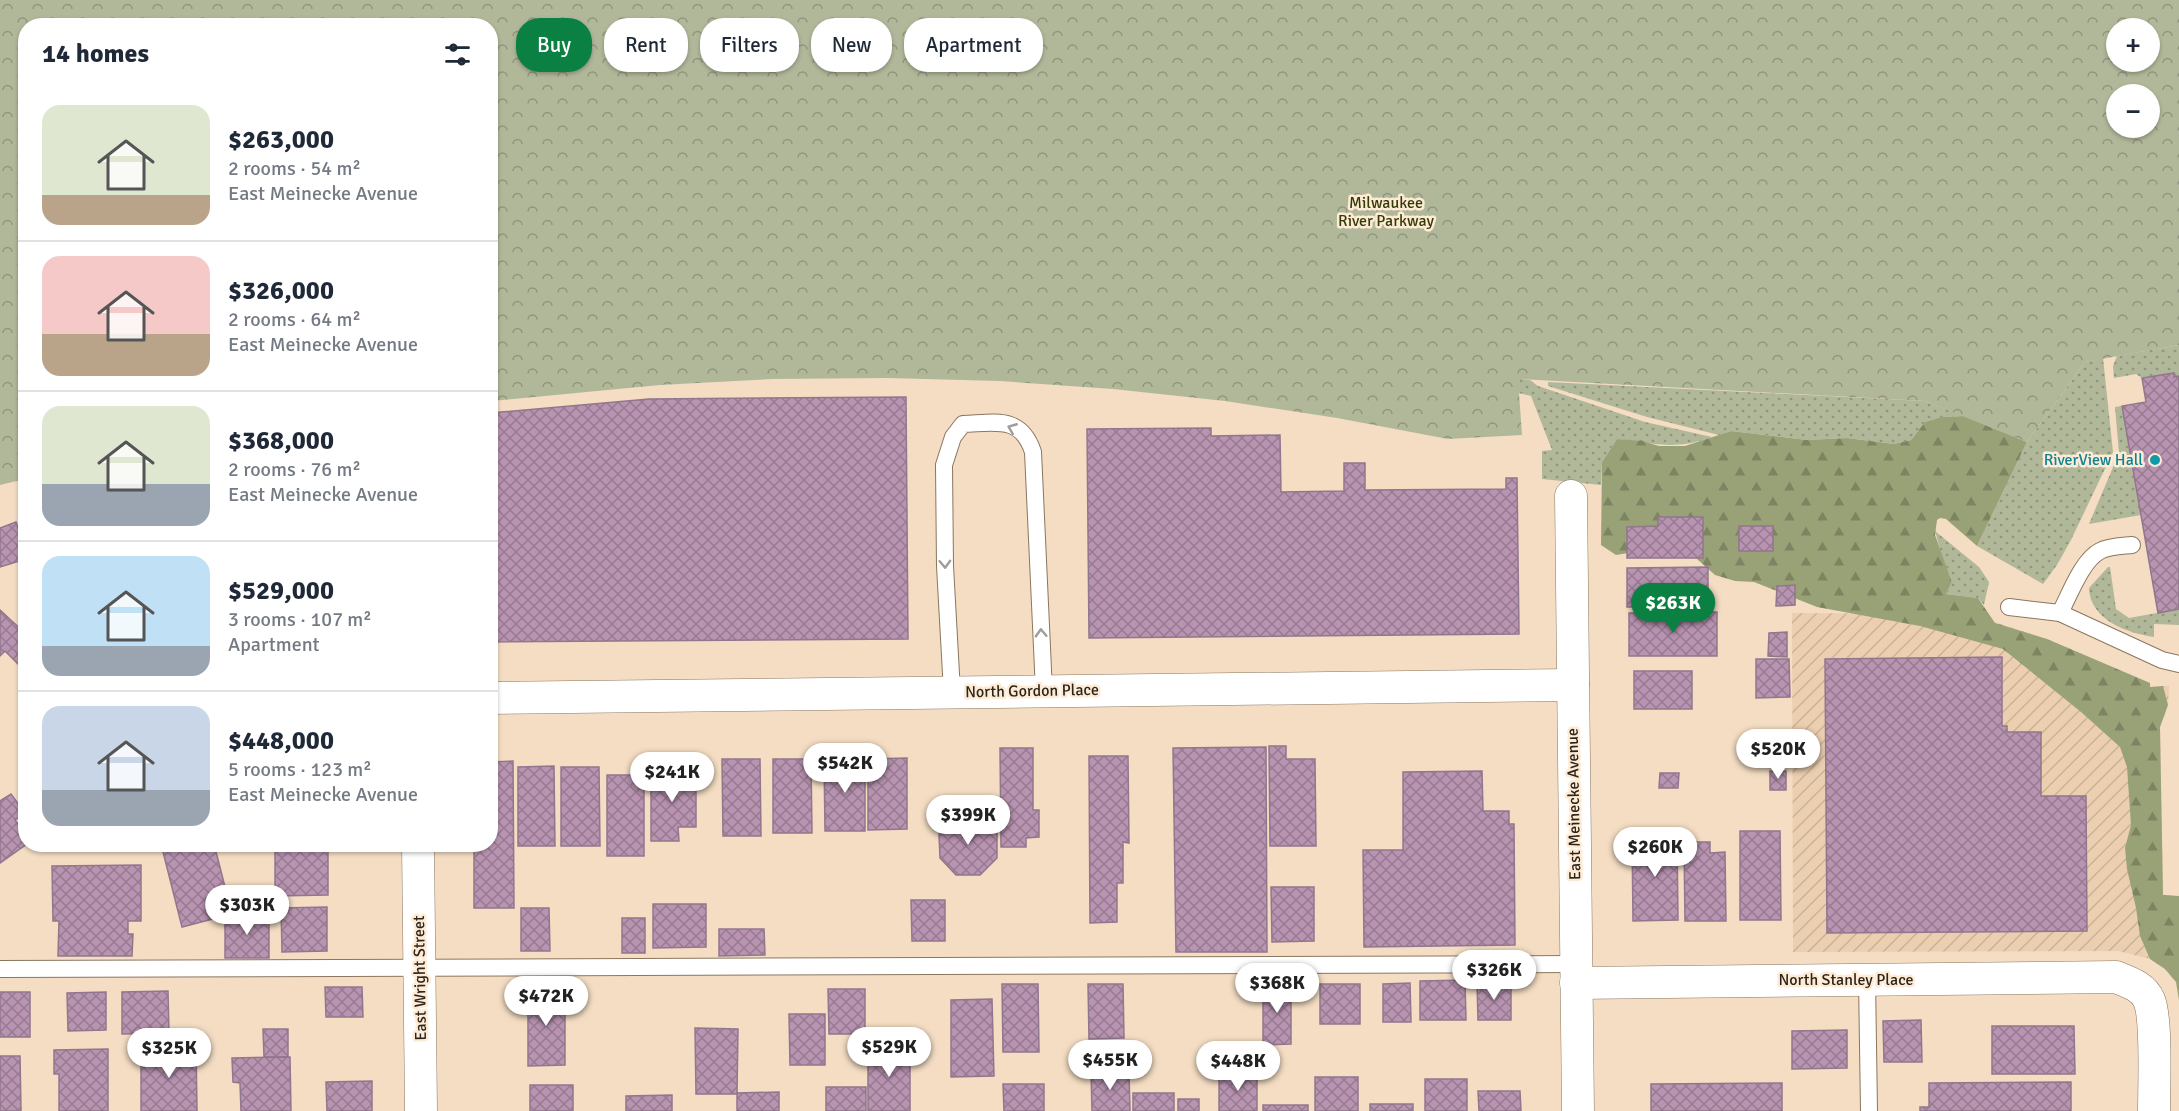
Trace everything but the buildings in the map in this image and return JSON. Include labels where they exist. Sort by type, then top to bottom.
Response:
[{"type":"street","name":"East Meinecke Avenue","points":[[1571,496],[1578,1111]]},
{"type":"street","name":"North Gordon Place","points":[[498,698],[1573,685]]},
{"type":"street","name":"East Wright Street","points":[[418,852],[421,1111]]},
{"type":"street","name":"North Stanley Place","points":[[1576,973],[1867,980],[2116,977],[2138,986],[2149,999],[2153,1018],[2154,1111]]},
{"type":"lane","points":[[952,692],[945,566],[944,465],[953,437],[963,424],[994,423],[1012,425],[1028,436],[1033,452],[1044,691]]},
{"type":"lane","points":[[2060,614],[2092,557],[2101,550],[2132,545]]},
{"type":"lane","points":[[2009,607],[2060,614],[2162,660],[2179,664]]},
{"type":"lane","points":[[0,969],[419,966],[1576,973]]},
{"type":"lane","points":[[1867,980],[1869,1111]]},
{"type":"shaded area","points":[[1792,613],[1982,614],[1995,622],[2047,639],[2150,683],[2150,687],[2169,686],[2168,705],[2160,727],[2163,895],[2176,982],[2165,969],[2150,959],[2118,951],[1793,952]]},
{"type":"green space","name":"Milwaukee River Parkway","points":[[0,0],[2179,0],[2179,345],[2085,362],[2027,442],[1925,401],[1518,379],[1522,435],[1448,439],[1337,418],[1225,401],[1113,389],[1000,381],[887,378],[773,379],[660,385],[498,400],[498,18],[18,18],[18,481],[0,485]]},
{"type":"green space","points":[[2179,345],[2179,376],[2174,377],[2173,373],[2142,378],[2136,374],[2114,378],[2113,366],[2117,356]]},
{"type":"green space","points":[[2103,358],[2113,452],[2071,540],[2043,584],[1977,546],[2027,442],[2085,362]]},
{"type":"green space","points":[[1415,368],[1530,380],[1538,386],[1645,422],[1712,437],[1675,445],[1617,439],[1602,462],[1601,485],[1542,479],[1542,451],[1552,450],[1531,396]]},
{"type":"green space","points":[[1548,382],[1925,401],[1964,416],[1941,417],[1925,422],[1911,440],[1894,444],[1847,438],[1807,440],[1731,431],[1719,435],[1647,417],[1548,386]]},
{"type":"green space","points":[[2122,406],[2141,515],[2089,524],[2119,453],[2115,407]]},
{"type":"green space","points":[[1964,416],[2027,442],[1977,546],[1946,519],[1937,520],[1935,535],[1952,582],[1946,594],[1978,598],[1995,623],[2047,639],[2150,683],[2150,687],[2163,686],[2168,705],[2160,727],[2163,895],[2179,896],[2179,1000],[2176,982],[2165,969],[2150,959],[2140,936],[2127,869],[2125,848],[2131,825],[2127,767],[2120,747],[2003,649],[1920,626],[1817,607],[1754,582],[1735,581],[1715,575],[1688,551],[1671,546],[1616,555],[1601,545],[1602,462],[1617,439],[1642,441],[1659,446],[1685,446],[1731,431],[1807,440],[1847,438],[1894,444],[1911,440],[1925,422],[1941,417]]},
{"type":"green space","points":[[1935,531],[1979,567],[1989,582],[1984,605],[1978,598],[1946,594],[1952,582]]},
{"type":"green space","points":[[2110,567],[2116,609],[2129,618],[2179,609],[2179,625],[2154,624],[2154,637],[2122,628],[2103,617],[2091,599],[2089,588]]},
{"type":"place","name":"RiverView Hall","points":[[2155,460]]}]
